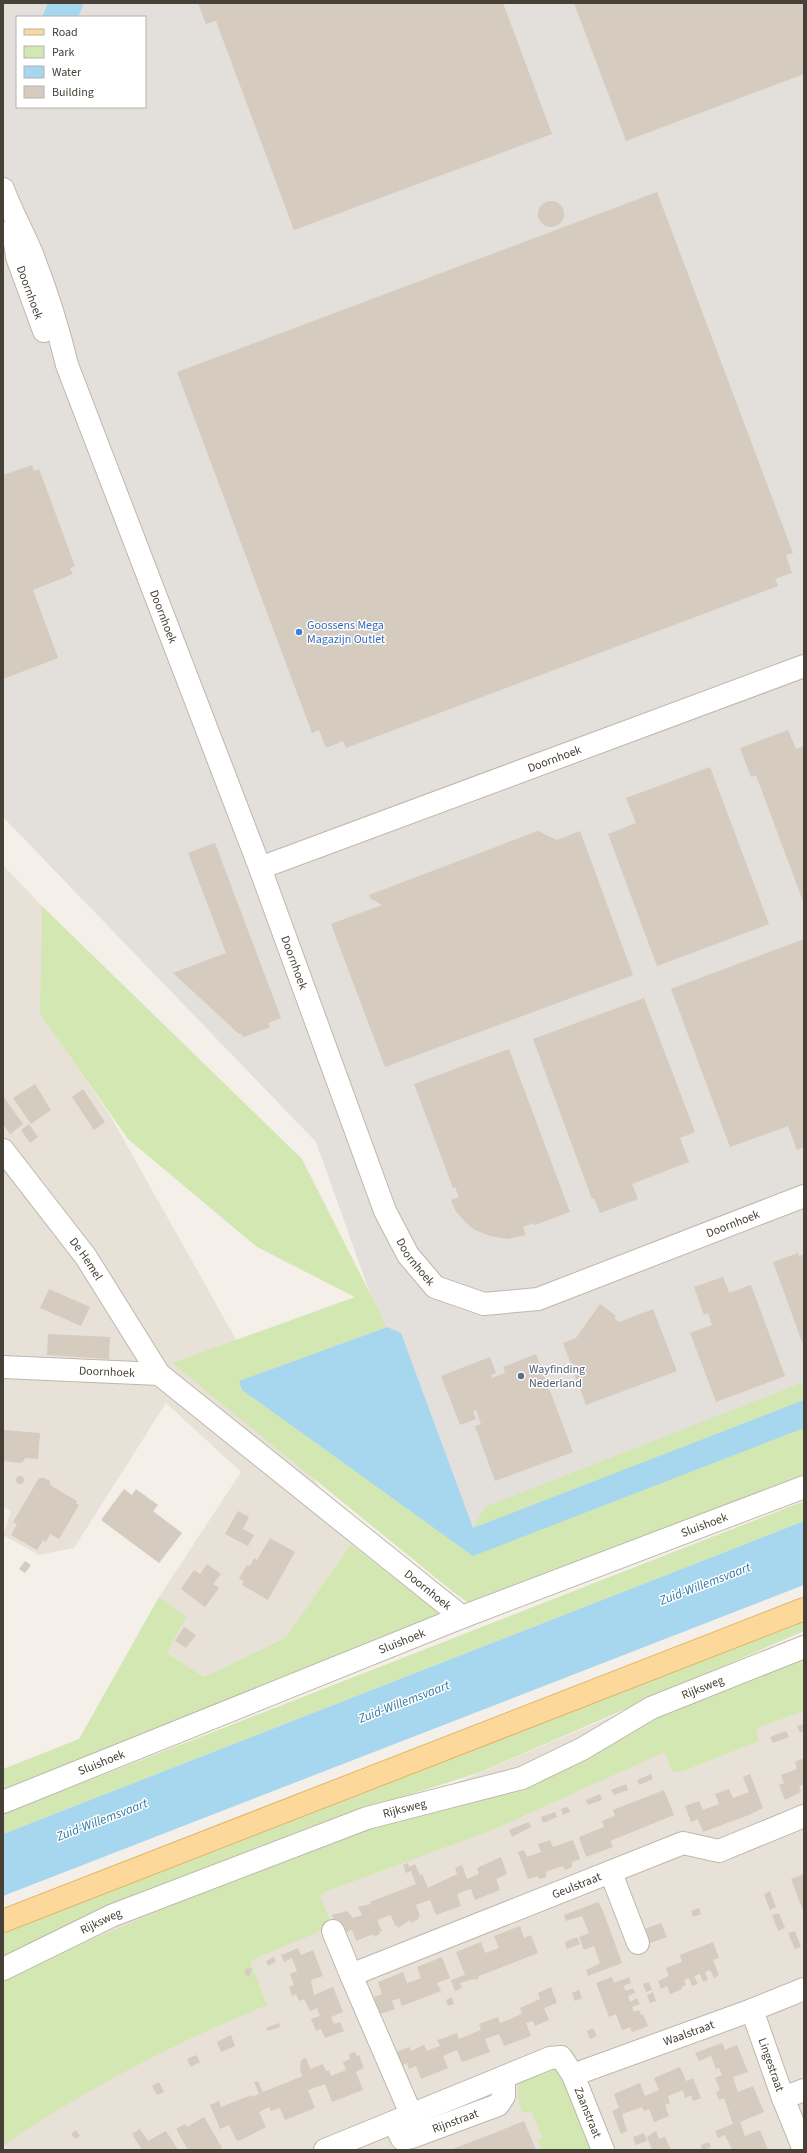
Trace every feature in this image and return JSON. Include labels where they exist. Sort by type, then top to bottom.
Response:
[{"type":"main road","points":[[3,1921],[804,1609]]},
{"type":"street","name":"Doornhoek","points":[[3,189],[12,212],[32,253],[58,328],[67,365],[260,868],[385,1211],[408,1256],[435,1287],[484,1304],[538,1299],[804,1196]]},
{"type":"street","name":"Doornhoek","points":[[260,868],[804,666]]},
{"type":"street","name":"De Hemel","points":[[3,1150],[86,1257],[158,1374]]},
{"type":"street","name":"Doornhoek","points":[[3,1367],[158,1374],[462,1617]]},
{"type":"street","name":"Sluishoek","points":[[3,1802],[462,1617],[804,1487]]},
{"type":"street","name":"Rijksweg","points":[[3,1969],[111,1916],[367,1818],[522,1778],[582,1750],[651,1708],[804,1647]]},
{"type":"street","name":"Geulstraat","points":[[351,1975],[611,1873],[683,1843],[719,1851],[804,1816]]},
{"type":"street","points":[[611,1873],[638,1944]]},
{"type":"street","points":[[325,2150],[402,2118],[351,1975],[333,1931]]},
{"type":"street","name":"Waalstraat","points":[[573,2076],[752,2010],[804,1989]]},
{"type":"street","name":"Lingestraat","points":[[752,2010],[783,2098],[804,2090]]},
{"type":"street","name":"Rijnstraat","points":[[402,2118],[402,2139],[412,2138],[498,2105],[504,2096],[504,2077],[550,2058],[561,2057],[573,2076]]},
{"type":"street","name":"Zaanstraat","points":[[573,2076],[603,2150]]},
{"type":"street","points":[[783,2098],[804,2150]]},
{"type":"shaded area","points":[[3,3],[804,3],[804,1434],[468,1568],[316,1142],[3,817]]},
{"type":"shaded area","points":[[3,865],[42,906],[41,1014],[111,1117],[351,1544],[285,1638],[204,1677],[167,1653],[159,1597],[241,1472],[166,1403],[74,1548],[39,1555],[3,1535],[11,1511],[3,1507]]},
{"type":"shaded area","points":[[804,1634],[804,2150],[3,2150],[3,1963],[463,1780]]},
{"type":"green space","points":[[42,906],[302,1159],[387,1327],[239,1381],[242,1390],[473,1555],[804,1428],[804,1474],[471,1605],[452,1591],[172,1363],[355,1297],[257,1247],[128,1139],[40,1014]]},
{"type":"green space","points":[[804,1382],[804,1400],[473,1528],[485,1507]]},
{"type":"green space","points":[[804,1501],[804,1521],[3,1834],[3,1814]]},
{"type":"green space","points":[[351,1544],[442,1616],[3,1790],[3,1769],[79,1739],[159,1597],[186,1617],[167,1653],[204,1677],[285,1638]]},
{"type":"green space","points":[[804,1617],[804,1631],[481,1772],[352,1813],[3,1959],[3,1934],[330,1802]]},
{"type":"green space","points":[[804,1651],[804,1711],[756,1728],[759,1741],[681,1772],[672,1771],[665,1752],[492,1830],[327,1891],[320,1896],[332,1926],[250,1961],[267,2005],[198,2035],[132,2068],[55,2111],[3,2146],[3,1978],[184,1900],[288,1858],[424,1809]]},
{"type":"green space","points":[[559,2067],[594,2150],[542,2150],[537,2140],[543,2138],[531,2111],[522,2113],[518,2093],[520,2081]]},
{"type":"water","points":[[48,3],[84,3],[78,16],[42,16]]},
{"type":"water","points":[[387,1327],[401,1333],[473,1528],[804,1400],[804,1428],[473,1556],[242,1390],[239,1381]]},
{"type":"water","name":"Zuid-Willemsvaart","points":[[804,1521],[804,1585],[3,1896],[3,1834]]},
{"type":"building","points":[[198,3],[503,3],[552,134],[294,230],[216,21],[206,24]]},
{"type":"building","points":[[574,3],[804,3],[804,74],[626,141]]},
{"type":"building","points":[[657,192],[793,553],[786,555],[792,573],[775,579],[778,586],[346,748],[343,741],[326,748],[319,730],[312,733],[177,372]]},
{"type":"building","points":[[551,201],[560,205],[564,214],[560,223],[551,227],[542,223],[538,214],[542,205]]},
{"type":"building","points":[[32,465],[34,471],[39,469],[75,566],[70,568],[73,574],[33,590],[58,658],[3,679],[3,475]]},
{"type":"building","points":[[788,730],[796,749],[804,746],[804,904],[756,775],[751,777],[740,748]]},
{"type":"building","points":[[710,767],[769,924],[657,966],[608,834],[636,823],[626,798]]},
{"type":"building","points":[[538,831],[557,840],[580,831],[633,975],[385,1067],[331,924],[382,905],[370,898],[369,895]]},
{"type":"building","points":[[215,843],[281,1018],[268,1023],[270,1027],[243,1037],[241,1033],[239,1034],[173,973],[226,953],[188,853]]},
{"type":"building","points":[[804,939],[804,1147],[797,1150],[788,1126],[730,1147],[671,989]]},
{"type":"building","points":[[644,998],[695,1132],[680,1138],[689,1162],[632,1184],[638,1199],[600,1213],[594,1198],[592,1199],[533,1039]]},
{"type":"building","points":[[509,1049],[570,1212],[535,1225],[534,1223],[523,1227],[526,1235],[508,1239],[490,1236],[475,1230],[465,1222],[455,1210],[451,1200],[459,1197],[455,1187],[453,1188],[414,1084]]},
{"type":"building","points":[[35,1084],[51,1110],[31,1124],[13,1098]]},
{"type":"building","points":[[83,1089],[105,1122],[94,1130],[72,1097]]},
{"type":"building","points":[[3,1096],[23,1124],[10,1134],[3,1124]]},
{"type":"building","points":[[29,1124],[38,1137],[30,1143],[21,1130]]},
{"type":"building","points":[[798,1253],[799,1256],[804,1254],[804,1341],[802,1342],[773,1262]]},
{"type":"building","points":[[723,1277],[729,1293],[751,1285],[785,1376],[716,1402],[690,1333],[712,1325],[708,1313],[704,1315],[694,1287]]},
{"type":"building","points":[[49,1289],[90,1307],[81,1326],[40,1308]]},
{"type":"building","points":[[600,1304],[616,1316],[614,1318],[619,1322],[653,1309],[677,1371],[586,1405],[563,1343],[576,1338]]},
{"type":"building","points":[[48,1334],[110,1337],[109,1359],[47,1355]]},
{"type":"building","points":[[536,1354],[573,1452],[495,1481],[475,1426],[481,1424],[476,1410],[473,1411],[476,1419],[460,1425],[441,1376],[490,1357],[496,1373],[491,1375],[492,1378],[505,1373],[503,1367]]},
{"type":"building","points":[[3,1430],[40,1433],[38,1459],[26,1458],[21,1463],[3,1461]]},
{"type":"building","points":[[20,1476],[23,1477],[23,1483],[20,1484],[17,1483],[16,1480],[17,1477]]},
{"type":"building","points":[[39,1478],[44,1478],[50,1481],[50,1485],[77,1501],[76,1503],[79,1505],[59,1539],[50,1534],[46,1542],[43,1540],[37,1550],[11,1535],[17,1524],[13,1522]]},
{"type":"building","points":[[124,1489],[132,1495],[136,1489],[158,1505],[153,1511],[182,1533],[159,1563],[101,1520]]},
{"type":"building","points":[[238,1511],[249,1517],[243,1529],[254,1535],[248,1546],[225,1534]]},
{"type":"building","points":[[270,1538],[295,1552],[268,1600],[242,1585],[244,1582],[239,1578],[247,1565],[250,1566],[254,1558],[257,1560]]},
{"type":"building","points":[[25,1561],[31,1565],[25,1573],[19,1569]]},
{"type":"building","points":[[207,1564],[221,1574],[213,1584],[219,1588],[205,1607],[181,1589],[194,1570],[200,1574]]},
{"type":"building","points":[[184,1627],[196,1635],[186,1648],[175,1641]]},
{"type":"building","points":[[804,1724],[804,1731],[800,1733],[797,1726]]},
{"type":"building","points":[[786,1731],[789,1737],[773,1743],[770,1737]]},
{"type":"building","points":[[804,1758],[804,1785],[799,1786],[801,1792],[785,1800],[779,1785],[784,1783],[781,1775],[797,1769],[795,1762]]},
{"type":"building","points":[[651,1774],[653,1779],[639,1785],[637,1780]]},
{"type":"building","points":[[750,1774],[763,1808],[749,1815],[703,1832],[698,1819],[691,1822],[685,1806],[699,1801],[703,1810],[719,1804],[715,1794],[729,1789],[733,1798],[749,1792],[743,1777]]},
{"type":"building","points":[[626,1784],[628,1790],[614,1795],[611,1790]]},
{"type":"building","points":[[664,1790],[674,1815],[610,1841],[613,1847],[586,1857],[579,1837],[604,1827],[602,1821],[615,1816],[613,1810]]},
{"type":"building","points":[[600,1794],[602,1800],[588,1805],[586,1800]]},
{"type":"building","points":[[568,1807],[570,1812],[563,1815],[561,1809]]},
{"type":"building","points":[[555,1812],[557,1817],[543,1823],[541,1817]]},
{"type":"building","points":[[529,1822],[531,1827],[512,1837],[509,1830]]},
{"type":"building","points":[[550,1840],[553,1847],[573,1840],[580,1859],[572,1862],[572,1867],[566,1870],[562,1866],[546,1872],[546,1877],[540,1879],[537,1876],[528,1879],[518,1852],[524,1850],[527,1857],[541,1852],[538,1844]]},
{"type":"building","points":[[501,1857],[507,1874],[496,1879],[500,1890],[475,1900],[471,1889],[464,1891],[457,1894],[461,1906],[436,1915],[430,1900],[416,1905],[420,1916],[418,1917],[419,1919],[411,1923],[410,1920],[398,1928],[397,1925],[395,1926],[391,1915],[377,1920],[382,1931],[374,1937],[373,1934],[356,1941],[352,1930],[340,1935],[332,1915],[347,1911],[353,1918],[362,1915],[358,1907],[371,1904],[370,1902],[416,1884],[411,1871],[406,1873],[403,1865],[408,1863],[409,1867],[415,1864],[420,1875],[422,1874],[428,1888],[457,1874],[455,1868],[462,1865],[467,1879],[479,1874],[477,1868]]},
{"type":"building","points":[[804,1874],[804,1913],[791,1879]]},
{"type":"building","points":[[770,1891],[776,1907],[770,1910],[764,1894]]},
{"type":"building","points":[[598,1902],[603,1911],[622,1963],[588,1976],[586,1970],[600,1963],[594,1946],[584,1950],[579,1937],[589,1933],[582,1916],[566,1921],[564,1915]]},
{"type":"building","points":[[699,1908],[701,1914],[693,1917],[691,1911]]},
{"type":"building","points":[[779,1913],[785,1928],[778,1931],[772,1915]]},
{"type":"building","points":[[661,1923],[667,1937],[650,1943],[645,1929]]},
{"type":"building","points":[[520,1926],[524,1938],[531,1935],[538,1953],[479,1976],[477,1980],[473,1979],[460,1983],[462,1988],[455,1991],[451,1980],[465,1975],[456,1952],[481,1942],[485,1953],[499,1948],[494,1936]]},
{"type":"building","points":[[795,1931],[801,1947],[795,1949],[788,1933]]},
{"type":"building","points":[[577,1937],[580,1944],[567,1949],[565,1942]]},
{"type":"building","points":[[713,1942],[719,1958],[713,1960],[719,1975],[714,1978],[710,1970],[705,1972],[708,1980],[703,1982],[700,1974],[694,1976],[698,1984],[692,1986],[689,1978],[684,1980],[686,1985],[681,1987],[682,1989],[670,1994],[667,1986],[661,1989],[658,1981],[669,1976],[666,1968],[682,1962],[680,1955]]},
{"type":"building","points":[[298,1948],[301,1955],[313,1950],[323,1976],[311,1980],[314,1995],[333,1987],[343,2012],[331,2017],[334,2024],[340,2022],[344,2031],[325,2038],[321,2029],[316,2031],[311,2019],[320,2016],[317,2008],[310,2011],[304,1999],[299,2001],[296,1994],[292,1996],[289,1987],[294,1985],[290,1974],[297,1971],[292,1958],[284,1962],[281,1955]]},
{"type":"building","points":[[274,1957],[276,1962],[268,1966],[266,1961]]},
{"type":"building","points":[[442,1957],[450,1978],[437,1983],[441,1991],[402,2006],[399,1998],[392,2001],[395,2009],[380,2014],[374,1997],[382,1994],[378,1982],[403,1972],[407,1983],[414,1981],[421,1978],[417,1967]]},
{"type":"building","points":[[248,1968],[252,1969],[249,1977],[246,1975],[244,1970]]},
{"type":"building","points":[[612,1977],[614,1983],[629,1977],[631,1983],[623,1986],[626,1991],[633,1988],[635,1993],[628,1996],[630,2002],[637,1998],[640,2004],[632,2007],[634,2012],[639,2010],[641,2015],[643,2014],[648,2026],[632,2032],[630,2027],[622,2030],[616,2014],[609,2017],[596,1983]]},
{"type":"building","points":[[649,1982],[652,1990],[646,1992],[643,1984]]},
{"type":"building","points":[[551,1987],[557,2003],[544,2008],[549,2020],[535,2026],[533,2021],[526,2023],[531,2036],[504,2046],[499,2034],[485,2039],[490,2052],[462,2062],[457,2050],[443,2056],[448,2068],[421,2079],[416,2066],[409,2069],[407,2063],[403,2065],[400,2063],[396,2052],[410,2047],[411,2051],[424,2045],[427,2051],[440,2046],[437,2040],[457,2033],[459,2039],[481,2030],[479,2024],[498,2017],[500,2023],[522,2014],[520,2008],[540,1999],[538,1993]]},
{"type":"building","points":[[579,1990],[582,1998],[575,2001],[572,1993]]},
{"type":"building","points":[[653,1992],[656,2001],[650,2003],[647,1995]]},
{"type":"building","points":[[452,1997],[454,2004],[448,2006],[446,2000]]},
{"type":"building","points":[[279,2023],[280,2027],[268,2031],[266,2028]]},
{"type":"building","points":[[593,2028],[597,2036],[590,2039],[587,2031]]},
{"type":"building","points":[[231,2035],[235,2046],[221,2052],[217,2042]]},
{"type":"building","points":[[722,2043],[725,2050],[737,2045],[748,2072],[733,2077],[738,2092],[753,2086],[764,2112],[740,2122],[745,2136],[760,2130],[768,2150],[732,2150],[725,2135],[718,2138],[715,2131],[733,2124],[724,2098],[719,2100],[716,2092],[720,2090],[715,2078],[722,2075],[719,2068],[716,2069],[711,2056],[699,2061],[695,2053]]},
{"type":"building","points":[[355,2052],[357,2056],[359,2055],[364,2068],[356,2072],[363,2090],[332,2102],[325,2084],[308,2090],[315,2108],[285,2120],[280,2108],[271,2111],[269,2107],[259,2112],[266,2127],[237,2141],[229,2125],[220,2129],[210,2105],[219,2101],[221,2107],[251,2095],[252,2097],[259,2094],[254,2082],[258,2081],[263,2092],[303,2076],[300,2071],[301,2060],[306,2058],[310,2069],[323,2064],[326,2071],[329,2070],[331,2076],[346,2070],[343,2062],[350,2059],[349,2054]]},
{"type":"building","points":[[196,2055],[200,2062],[191,2067],[187,2059]]},
{"type":"building","points":[[680,2067],[686,2081],[693,2078],[701,2098],[693,2101],[691,2095],[685,2098],[683,2090],[668,2096],[670,2103],[665,2105],[669,2116],[654,2122],[649,2109],[644,2111],[642,2107],[622,2114],[627,2131],[621,2134],[612,2111],[619,2108],[614,2094],[640,2083],[645,2096],[659,2090],[654,2078]]},
{"type":"building","points":[[159,2082],[164,2092],[157,2095],[152,2086]]},
{"type":"building","points":[[204,2117],[222,2148],[218,2150],[188,2150],[176,2129],[185,2124],[187,2127]]},
{"type":"building","points":[[524,2121],[536,2150],[450,2150],[492,2134]]},
{"type":"building","points":[[140,2129],[148,2141],[166,2131],[178,2150],[142,2150],[132,2134]]},
{"type":"building","points":[[76,2130],[80,2136],[75,2139],[71,2134]]},
{"type":"building","points":[[656,2131],[659,2139],[665,2137],[671,2150],[652,2150],[647,2137]]},
{"type":"building","points":[[644,2133],[647,2141],[636,2145],[633,2137]]},
{"type":"building","points":[[709,2142],[711,2147],[702,2150],[701,2145]]},
{"type":"place","name":"Goossens Mega Magazijn Outlet","points":[[299,632]]},
{"type":"place","name":"Wayfinding Nederland","points":[[521,1376]]}]
